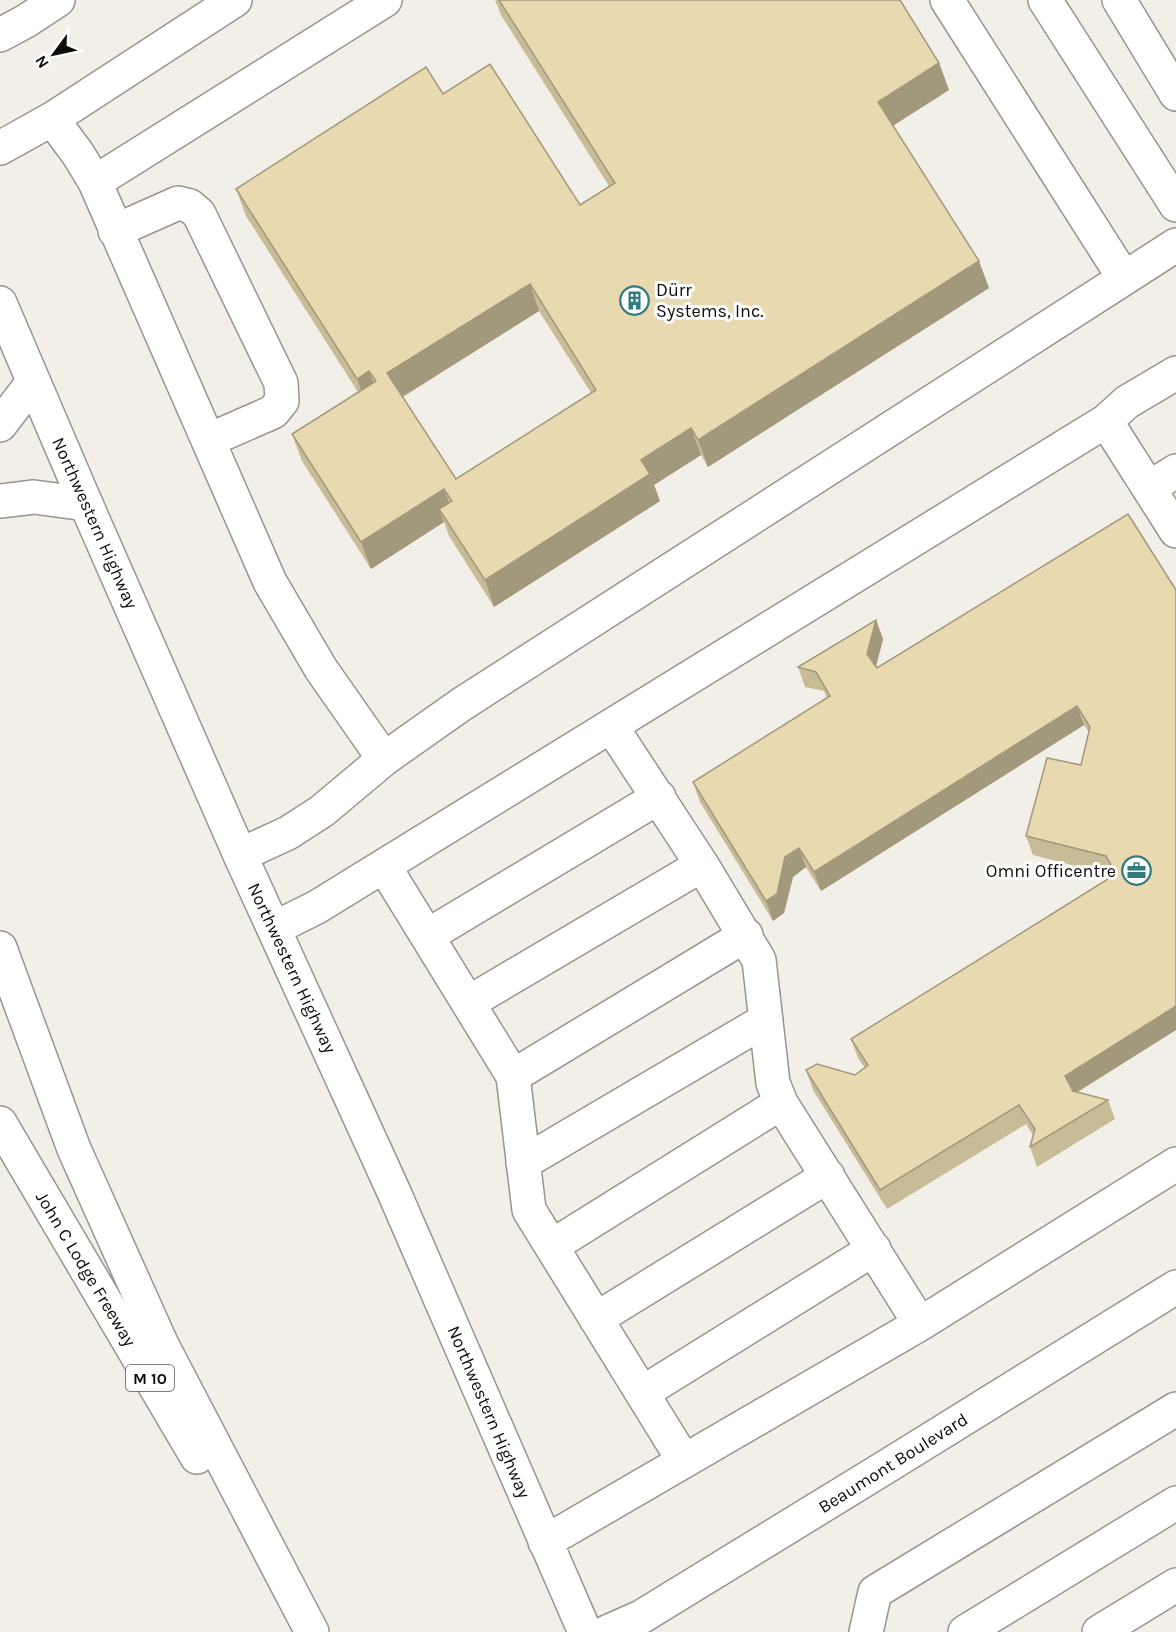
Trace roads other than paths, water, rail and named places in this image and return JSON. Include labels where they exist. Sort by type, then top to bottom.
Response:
[{"type":"main road","points":[[3,26],[58,0]]},
{"type":"main road","points":[[0,148],[52,119],[235,0]]},
{"type":"main road","points":[[94,182],[385,0]]},
{"type":"main road","points":[[948,0],[1124,278]]},
{"type":"main road","points":[[1045,0],[1176,205]]},
{"type":"main road","points":[[1119,0],[1176,94]]},
{"type":"main road","points":[[52,119],[78,154],[94,182],[270,582],[321,669],[384,759]]},
{"type":"main road","points":[[116,231],[178,203],[190,206],[199,214],[281,383],[282,401],[273,412],[209,440]]},
{"type":"main road","points":[[240,855],[288,833],[322,811],[384,759],[462,704],[1176,245]]},
{"type":"main road","name":"Northwestern Highway","points":[[0,303],[240,855],[393,1190],[585,1632]]},
{"type":"main road","points":[[275,928],[317,908],[1106,421],[1127,402],[1176,373]]},
{"type":"main road","points":[[0,425],[33,382]]},
{"type":"main road","points":[[1106,421],[1163,480],[1176,531]]},
{"type":"main road","points":[[0,501],[34,497],[86,504]]},
{"type":"main road","points":[[611,726],[659,797],[746,935],[759,960],[773,1083],[781,1103],[920,1324]]},
{"type":"main road","points":[[427,936],[659,797]]},
{"type":"main road","points":[[468,1003],[702,865]]},
{"type":"main road","points":[[384,866],[513,1076],[529,1210],[684,1461]]},
{"type":"main road","points":[[513,1076],[746,935]]},
{"type":"main road","points":[[0,948],[74,1149],[162,1345],[312,1632]]},
{"type":"main road","points":[[523,1163],[766,1020]]},
{"type":"main road","points":[[552,1246],[781,1103]]},
{"type":"main road","name":"John C Lodge Freeway","points":[[0,1123],[300,1632]]},
{"type":"main road","points":[[545,1542],[920,1324],[1176,1164]]},
{"type":"main road","points":[[596,1319],[828,1176]]},
{"type":"main road","points":[[642,1393],[874,1249]]},
{"type":"main road","name":"Beaumont Boulevard","points":[[607,1632],[641,1617],[1176,1287]]},
{"type":"main road","points":[[866,1632],[875,1592],[1176,1408]]},
{"type":"main road","points":[[965,1632],[1176,1503]]},
{"type":"main road","points":[[1099,1632],[1176,1585]]},
{"type":"place","name":"Dürr Systems, Inc.","points":[[635,300]]},
{"type":"place","name":"Omni Officentre","points":[[1137,871]]}]
